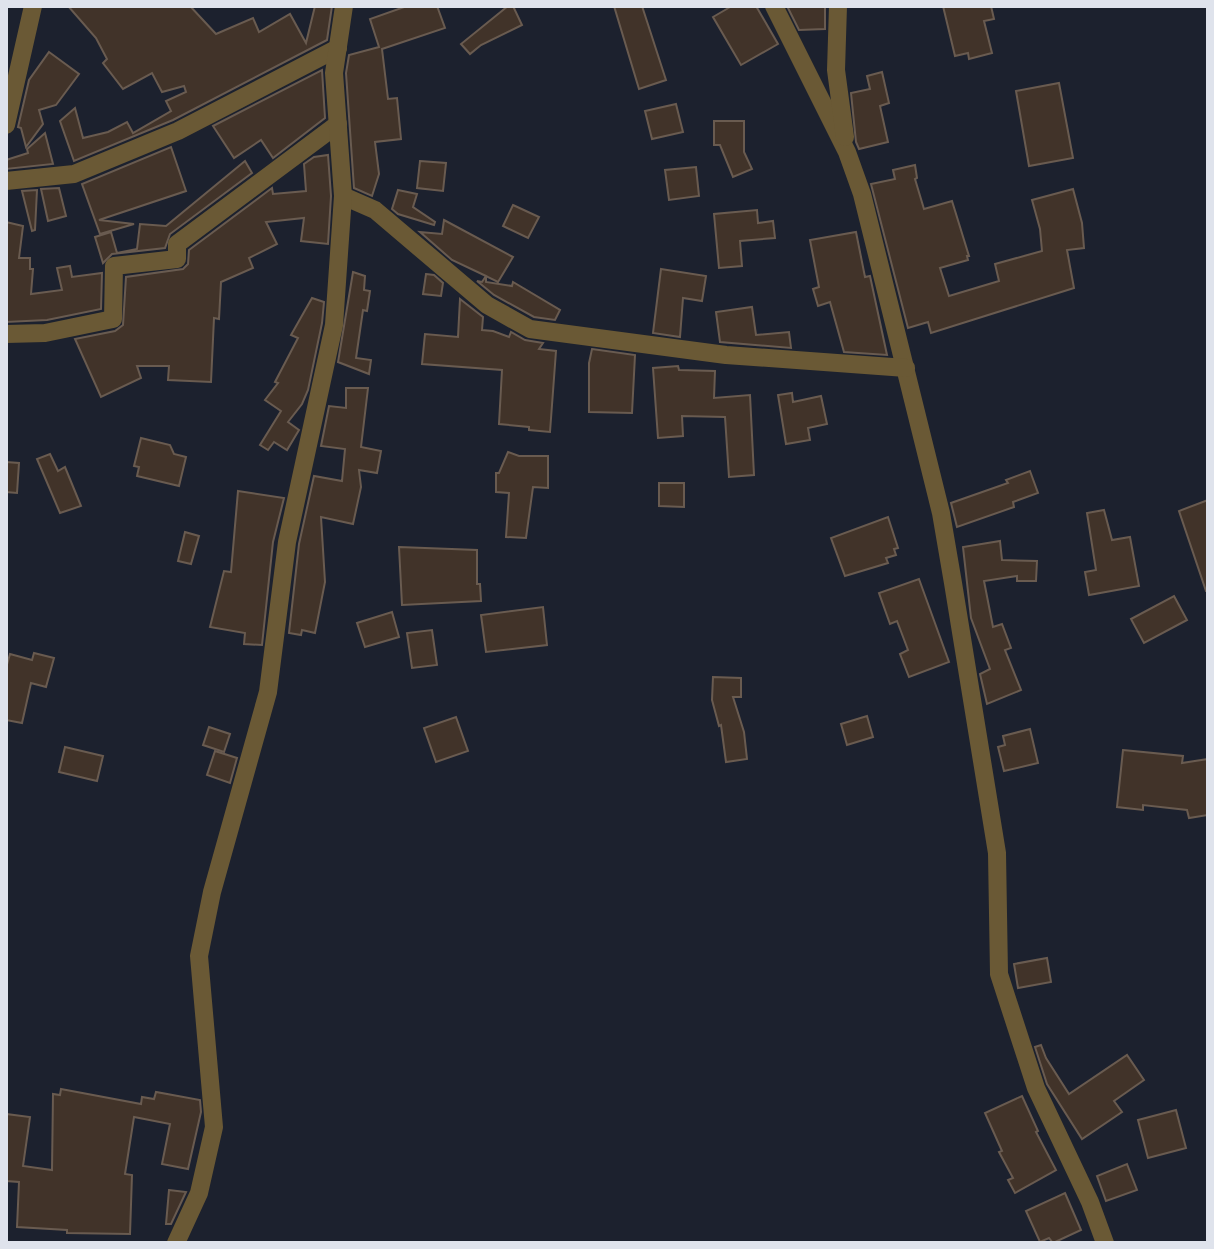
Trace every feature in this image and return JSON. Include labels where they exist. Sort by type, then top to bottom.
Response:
[{"type":"street","points":[[6,125],[33,6]]},
{"type":"street","points":[[176,1243],[199,1193],[214,1127],[199,956],[212,892],[268,692],[287,542],[334,325],[343,196],[334,73],[344,6]]},
{"type":"street","points":[[774,6],[847,152],[862,194],[941,513],[995,837],[999,974],[1036,1088],[1090,1202],[1105,1243]]},
{"type":"street","points":[[838,6],[836,70],[847,152]]},
{"type":"street","points":[[6,181],[74,174],[178,131],[338,48]]},
{"type":"street","points":[[6,334],[45,333],[113,319],[114,266],[177,259],[177,244],[338,124]]},
{"type":"street","points":[[343,196],[375,210],[487,305],[530,329],[726,355],[906,368]]},
{"type":"building","points":[[68,6],[190,6],[216,34],[253,18],[259,32],[290,14],[306,43],[315,6],[332,6],[327,40],[173,120],[74,161],[60,121],[75,108],[83,138],[108,132],[127,122],[133,133],[171,111],[166,101],[186,92],[184,86],[162,92],[152,73],[123,89],[103,63],[107,59],[96,38]]},
{"type":"building","points":[[407,6],[437,6],[445,28],[382,49],[388,99],[397,98],[401,139],[375,142],[379,174],[372,196],[354,188],[346,73],[349,55],[379,47],[370,19]]},
{"type":"building","points":[[508,6],[513,6],[522,25],[481,45],[470,54],[461,44]]},
{"type":"building","points":[[614,6],[642,6],[666,80],[639,89]]},
{"type":"building","points":[[732,6],[756,6],[778,44],[741,65],[713,17]]},
{"type":"building","points":[[787,6],[825,6],[825,29],[799,30]]},
{"type":"building","points":[[943,6],[991,6],[994,19],[984,21],[992,53],[969,59],[968,53],[955,56]]},
{"type":"building","points":[[49,52],[79,74],[56,105],[39,110],[43,124],[26,147],[21,128],[18,127],[29,80]]},
{"type":"building","points":[[322,70],[325,118],[273,158],[261,140],[234,158],[213,126]]},
{"type":"building","points":[[882,72],[889,103],[880,106],[888,142],[859,149],[851,93],[870,89],[867,76]]},
{"type":"building","points":[[1059,83],[1073,158],[1029,166],[1016,91]]},
{"type":"building","points":[[676,104],[683,132],[652,139],[645,111]]},
{"type":"building","points":[[714,121],[744,121],[744,152],[752,169],[733,177],[720,145],[714,145]]},
{"type":"building","points":[[45,133],[53,164],[6,169],[6,160],[28,153],[27,149]]},
{"type":"building","points":[[171,147],[186,191],[99,220],[134,224],[100,234],[82,184]]},
{"type":"building","points":[[328,155],[331,196],[328,244],[301,241],[304,218],[266,222],[277,244],[249,258],[253,268],[221,282],[219,319],[214,318],[211,382],[168,380],[169,366],[137,366],[141,378],[101,397],[75,339],[115,331],[123,325],[126,277],[183,269],[188,264],[189,250],[272,188],[273,194],[306,191],[304,164],[314,157]]},
{"type":"building","points":[[245,161],[252,173],[170,234],[165,248],[112,254],[103,263],[95,237],[111,232],[117,253],[137,249],[140,224],[166,226]]},
{"type":"building","points":[[420,161],[446,163],[443,191],[417,188]]},
{"type":"building","points":[[915,165],[915,179],[924,209],[952,201],[969,256],[968,260],[940,268],[949,296],[999,281],[995,264],[1042,251],[1032,200],[1073,189],[1082,223],[1084,248],[1067,250],[1074,288],[931,333],[928,322],[908,328],[871,184],[895,179],[893,170]]},
{"type":"building","points":[[696,167],[699,196],[669,200],[665,170]]},
{"type":"building","points":[[59,188],[66,216],[48,221],[41,189]]},
{"type":"building","points":[[37,190],[35,230],[32,231],[22,191]]},
{"type":"building","points":[[398,190],[417,194],[413,207],[435,222],[434,225],[398,214],[392,209]]},
{"type":"building","points":[[513,205],[539,217],[528,238],[503,226]]},
{"type":"building","points":[[757,210],[758,223],[773,221],[775,238],[740,241],[742,266],[719,268],[714,214]]},
{"type":"building","points":[[444,220],[513,257],[498,282],[452,260],[420,232],[442,234]]},
{"type":"building","points":[[6,222],[23,226],[19,258],[30,258],[30,269],[33,269],[31,294],[62,290],[57,268],[70,266],[72,277],[102,273],[101,309],[47,320],[6,322]]},
{"type":"building","points":[[856,232],[865,277],[870,276],[887,355],[844,352],[830,302],[818,306],[813,289],[819,287],[810,240]]},
{"type":"building","points":[[661,269],[706,276],[702,301],[683,298],[680,337],[653,333]]},
{"type":"building","points":[[353,272],[365,276],[364,290],[370,291],[367,311],[363,310],[356,358],[371,360],[369,374],[338,362]]},
{"type":"building","points":[[426,274],[434,275],[443,283],[441,296],[423,294]]},
{"type":"building","points":[[486,276],[486,282],[512,286],[513,282],[560,310],[555,320],[534,317],[494,295],[477,281],[482,282]]},
{"type":"building","points":[[312,298],[324,302],[322,323],[308,390],[288,422],[299,430],[287,450],[274,442],[268,450],[260,445],[281,411],[265,400],[278,383],[275,382],[298,338],[291,335]]},
{"type":"building","points":[[460,299],[483,317],[482,330],[509,337],[511,332],[525,340],[543,343],[539,349],[556,351],[550,432],[499,424],[502,370],[422,364],[425,334],[458,337]]},
{"type":"building","points":[[752,307],[756,335],[789,332],[791,348],[720,342],[716,312]]},
{"type":"building","points":[[592,349],[635,355],[632,413],[589,412]]},
{"type":"building","points":[[678,366],[679,370],[715,371],[714,398],[750,395],[754,475],[729,477],[725,417],[682,416],[683,436],[658,438],[653,368]]},
{"type":"building","points":[[346,388],[368,388],[361,447],[381,451],[377,473],[359,470],[361,487],[353,524],[321,517],[325,582],[315,633],[302,630],[301,635],[289,633],[299,544],[314,476],[342,481],[345,449],[321,446],[329,406],[346,408]]},
{"type":"building","points":[[792,393],[793,402],[821,396],[827,424],[808,428],[810,440],[786,444],[778,395]]},
{"type":"building","points":[[141,438],[170,445],[174,454],[186,457],[179,486],[137,476],[139,467],[134,466]]},
{"type":"building","points":[[508,452],[519,456],[548,456],[548,488],[533,487],[526,538],[506,537],[509,493],[496,492],[496,473],[499,473]]},
{"type":"building","points":[[50,454],[58,471],[65,467],[81,506],[60,513],[37,459]]},
{"type":"building","points":[[6,462],[19,463],[17,493],[6,492]]},
{"type":"building","points":[[1030,471],[1038,493],[1013,502],[1014,507],[957,527],[951,503],[1008,483],[1006,480]]},
{"type":"building","points":[[659,483],[684,483],[684,507],[659,506]]},
{"type":"building","points":[[238,491],[284,498],[273,542],[262,645],[244,644],[245,633],[210,627],[224,571],[231,572]]},
{"type":"building","points":[[1208,500],[1208,591],[1206,591],[1179,511]]},
{"type":"building","points":[[1104,510],[1112,540],[1130,537],[1139,586],[1089,595],[1085,572],[1096,570],[1087,513]]},
{"type":"building","points":[[888,517],[898,548],[894,549],[896,555],[886,558],[888,563],[845,576],[831,538]]},
{"type":"building","points":[[185,532],[199,536],[191,564],[178,561]]},
{"type":"building","points":[[1000,541],[1002,560],[1037,561],[1036,581],[1017,581],[1017,576],[984,581],[993,627],[1002,624],[1011,648],[1005,650],[1021,690],[987,704],[980,674],[990,669],[971,618],[963,547]]},
{"type":"building","points":[[399,547],[477,550],[477,584],[480,584],[481,601],[402,605]]},
{"type":"building","points":[[919,579],[949,662],[909,677],[900,654],[908,650],[897,621],[890,624],[879,593]]},
{"type":"building","points":[[1174,596],[1187,620],[1144,643],[1131,619]]},
{"type":"building","points":[[543,607],[547,645],[486,652],[481,615]]},
{"type":"building","points":[[392,612],[399,637],[365,647],[357,623]]},
{"type":"building","points":[[432,630],[437,665],[412,668],[407,633]]},
{"type":"building","points":[[34,653],[54,658],[46,687],[31,683],[22,723],[6,720],[6,668],[10,654],[32,660]]},
{"type":"building","points":[[713,677],[741,678],[741,697],[733,697],[744,732],[747,759],[726,762],[721,725],[712,700]]},
{"type":"building","points":[[867,716],[873,737],[847,745],[841,724]]},
{"type":"building","points":[[456,717],[468,751],[436,762],[424,728]]},
{"type":"building","points":[[209,727],[230,734],[224,752],[203,745]]},
{"type":"building","points":[[1030,729],[1038,763],[1004,771],[998,747],[1005,745],[1003,736]]},
{"type":"building","points":[[65,747],[103,756],[97,781],[59,772]]},
{"type":"building","points":[[1123,750],[1183,756],[1182,763],[1208,759],[1208,815],[1189,818],[1187,810],[1143,805],[1143,810],[1117,807]]},
{"type":"building","points":[[215,751],[237,758],[230,783],[207,775]]},
{"type":"building","points":[[1047,958],[1051,982],[1018,988],[1014,964]]},
{"type":"building","points":[[1041,1045],[1069,1094],[1127,1055],[1144,1080],[1114,1101],[1122,1112],[1082,1139],[1047,1084],[1035,1047]]},
{"type":"building","points":[[61,1089],[141,1104],[142,1097],[154,1099],[156,1092],[200,1100],[201,1112],[188,1169],[162,1164],[170,1124],[134,1117],[125,1174],[132,1175],[130,1234],[67,1233],[67,1230],[17,1227],[19,1182],[6,1181],[6,1114],[30,1117],[23,1166],[52,1170],[53,1094],[60,1095]]},
{"type":"building","points":[[1022,1096],[1056,1170],[1015,1193],[1008,1180],[1013,1178],[999,1152],[1002,1151],[985,1113]]},
{"type":"building","points":[[1176,1110],[1186,1148],[1148,1158],[1138,1120]]},
{"type":"building","points":[[1127,1164],[1137,1190],[1106,1201],[1097,1176]]},
{"type":"building","points":[[169,1190],[186,1192],[171,1224],[166,1224]]},
{"type":"building","points":[[1065,1193],[1081,1230],[1053,1243],[1049,1238],[1040,1242],[1026,1211]]}]
